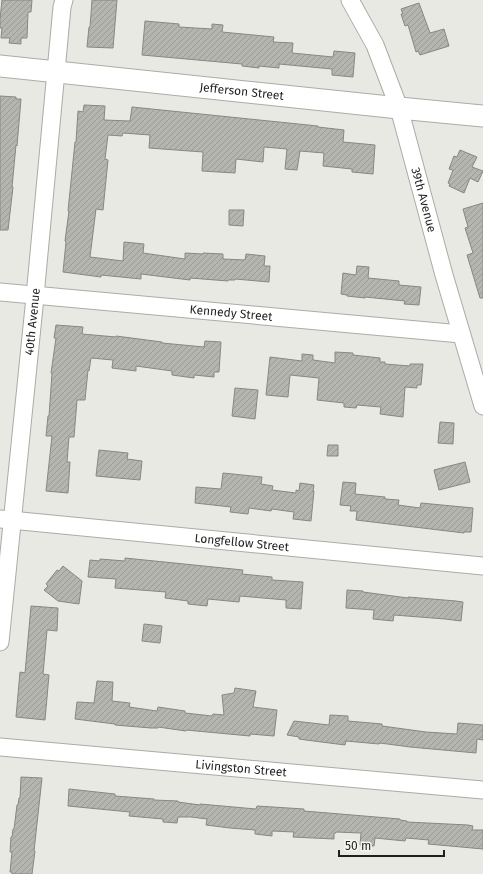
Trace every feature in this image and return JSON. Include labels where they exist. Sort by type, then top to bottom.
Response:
[{"type":"street","name":"40th Avenue","points":[[0,642],[6,520],[35,296],[62,7],[64,0]]},
{"type":"street","name":"39th Avenue","points":[[350,0],[375,45],[399,108],[444,275],[483,406]]},
{"type":"street","name":"Jefferson Street","points":[[0,66],[483,116]]},
{"type":"street","name":"Kennedy Street","points":[[0,292],[462,334]]},
{"type":"street","name":"Longfellow Street","points":[[6,520],[483,566]]},
{"type":"street","name":"Livingston Street","points":[[0,747],[483,790]]},
{"type":"building","points":[[2,0],[32,0],[31,12],[28,12],[27,38],[21,38],[21,44],[9,43],[10,38],[1,38],[2,28],[0,28],[0,19]]},
{"type":"building","points":[[92,0],[117,0],[113,48],[87,47]]},
{"type":"building","points":[[419,3],[430,33],[444,29],[449,46],[420,55],[418,51],[416,52],[408,25],[405,26],[401,9]]},
{"type":"building","points":[[145,21],[179,24],[179,27],[212,29],[212,24],[223,25],[222,32],[274,37],[273,42],[293,43],[292,53],[333,57],[334,51],[355,53],[353,77],[332,75],[332,69],[279,64],[279,68],[259,66],[259,68],[242,66],[242,64],[142,55]]},
{"type":"building","points":[[0,96],[16,97],[16,99],[21,99],[8,230],[0,230]]},
{"type":"building","points":[[84,105],[105,106],[104,120],[130,121],[132,107],[344,130],[343,142],[375,145],[373,174],[352,172],[352,169],[323,166],[324,153],[300,151],[297,170],[285,169],[287,149],[264,147],[263,162],[236,159],[235,173],[202,171],[203,152],[149,148],[150,135],[123,133],[122,136],[108,135],[105,159],[108,160],[103,210],[96,209],[90,257],[123,261],[124,242],[144,244],[143,253],[185,259],[185,253],[223,254],[223,259],[245,260],[246,254],[265,256],[264,266],[270,266],[269,282],[235,279],[228,281],[190,278],[190,280],[141,274],[141,279],[101,275],[101,277],[63,272],[78,111],[83,112]]},
{"type":"building","points":[[460,150],[477,157],[472,167],[483,171],[478,182],[470,178],[464,193],[449,186],[450,184],[448,183],[453,170],[449,169],[454,156],[457,157]]},
{"type":"building","points":[[483,203],[483,298],[480,298],[467,255],[473,253],[465,228],[468,227],[463,209]]},
{"type":"building","points":[[229,210],[244,210],[243,226],[229,225]]},
{"type":"building","points":[[357,266],[369,267],[368,278],[399,281],[399,285],[421,287],[419,305],[404,304],[405,301],[365,298],[341,294],[343,273],[356,275]]},
{"type":"building","points":[[56,325],[83,327],[82,334],[116,336],[162,343],[204,347],[205,341],[221,342],[219,372],[214,372],[214,377],[194,375],[194,378],[172,375],[172,371],[136,366],[136,371],[112,368],[113,360],[91,358],[89,371],[88,370],[85,400],[77,400],[74,437],[69,437],[67,462],[70,462],[68,493],[46,491],[52,436],[46,436]]},
{"type":"building","points":[[335,352],[353,353],[353,355],[380,358],[380,362],[385,362],[385,364],[410,366],[410,364],[423,364],[421,385],[417,385],[417,388],[405,387],[403,417],[380,414],[381,407],[357,405],[356,408],[344,407],[344,403],[317,400],[319,378],[290,375],[288,397],[266,395],[270,357],[302,361],[302,354],[313,355],[313,360],[335,363]]},
{"type":"building","points":[[235,388],[258,390],[255,419],[232,416]]},
{"type":"building","points":[[440,422],[454,423],[453,444],[438,443]]},
{"type":"building","points":[[328,445],[338,445],[338,456],[327,456]]},
{"type":"building","points":[[99,450],[128,453],[127,459],[142,461],[140,480],[96,476]]},
{"type":"building","points":[[465,462],[470,482],[439,490],[434,470]]},
{"type":"building","points":[[223,473],[262,477],[261,484],[273,486],[272,490],[296,493],[296,490],[299,491],[300,483],[314,485],[311,521],[293,519],[294,512],[249,508],[248,514],[230,512],[231,507],[195,503],[196,487],[221,489]]},
{"type":"building","points":[[343,482],[356,483],[355,494],[399,500],[398,505],[420,508],[421,503],[473,508],[471,532],[464,533],[356,520],[357,511],[350,511],[351,506],[340,505]]},
{"type":"building","points":[[125,558],[243,570],[242,574],[272,577],[272,580],[303,582],[301,609],[286,608],[286,600],[240,596],[239,602],[208,599],[207,606],[188,604],[188,601],[165,598],[166,592],[115,588],[116,579],[88,577],[90,560],[100,561],[100,559],[125,561]]},
{"type":"building","points":[[63,566],[82,581],[79,604],[58,601],[44,590],[48,586],[46,584],[57,570],[59,571]]},
{"type":"building","points":[[347,590],[408,598],[463,602],[461,621],[394,615],[393,621],[373,619],[374,610],[346,608]]},
{"type":"building","points":[[31,606],[58,608],[57,631],[47,630],[43,674],[49,675],[45,720],[16,717],[20,672],[25,673]]},
{"type":"building","points":[[144,624],[162,626],[160,643],[142,641]]},
{"type":"building","points":[[97,681],[113,682],[112,701],[130,703],[129,707],[157,711],[158,707],[185,711],[185,713],[212,716],[213,714],[224,715],[222,695],[234,693],[235,688],[256,691],[253,707],[277,710],[274,736],[250,734],[250,736],[186,731],[158,727],[151,728],[115,725],[75,719],[77,702],[94,703]]},
{"type":"building","points":[[330,715],[348,716],[348,721],[382,724],[382,726],[426,732],[457,734],[458,723],[483,725],[483,740],[477,739],[476,753],[380,743],[346,741],[345,745],[299,739],[299,737],[287,735],[294,721],[329,725]]},
{"type":"building","points":[[21,777],[42,778],[32,874],[12,874],[12,872],[10,872],[12,852],[10,852],[11,837],[14,829],[17,805],[20,798]]},
{"type":"building","points":[[69,789],[115,794],[115,796],[178,801],[200,805],[256,809],[257,806],[304,809],[304,811],[400,819],[407,822],[468,825],[473,826],[472,830],[483,830],[483,849],[428,844],[429,840],[406,838],[405,841],[375,838],[374,846],[360,845],[361,833],[336,832],[334,833],[334,839],[293,837],[294,832],[272,831],[272,836],[255,834],[255,830],[206,825],[207,819],[191,817],[178,817],[177,823],[163,822],[163,819],[129,816],[130,812],[68,806]]}]
